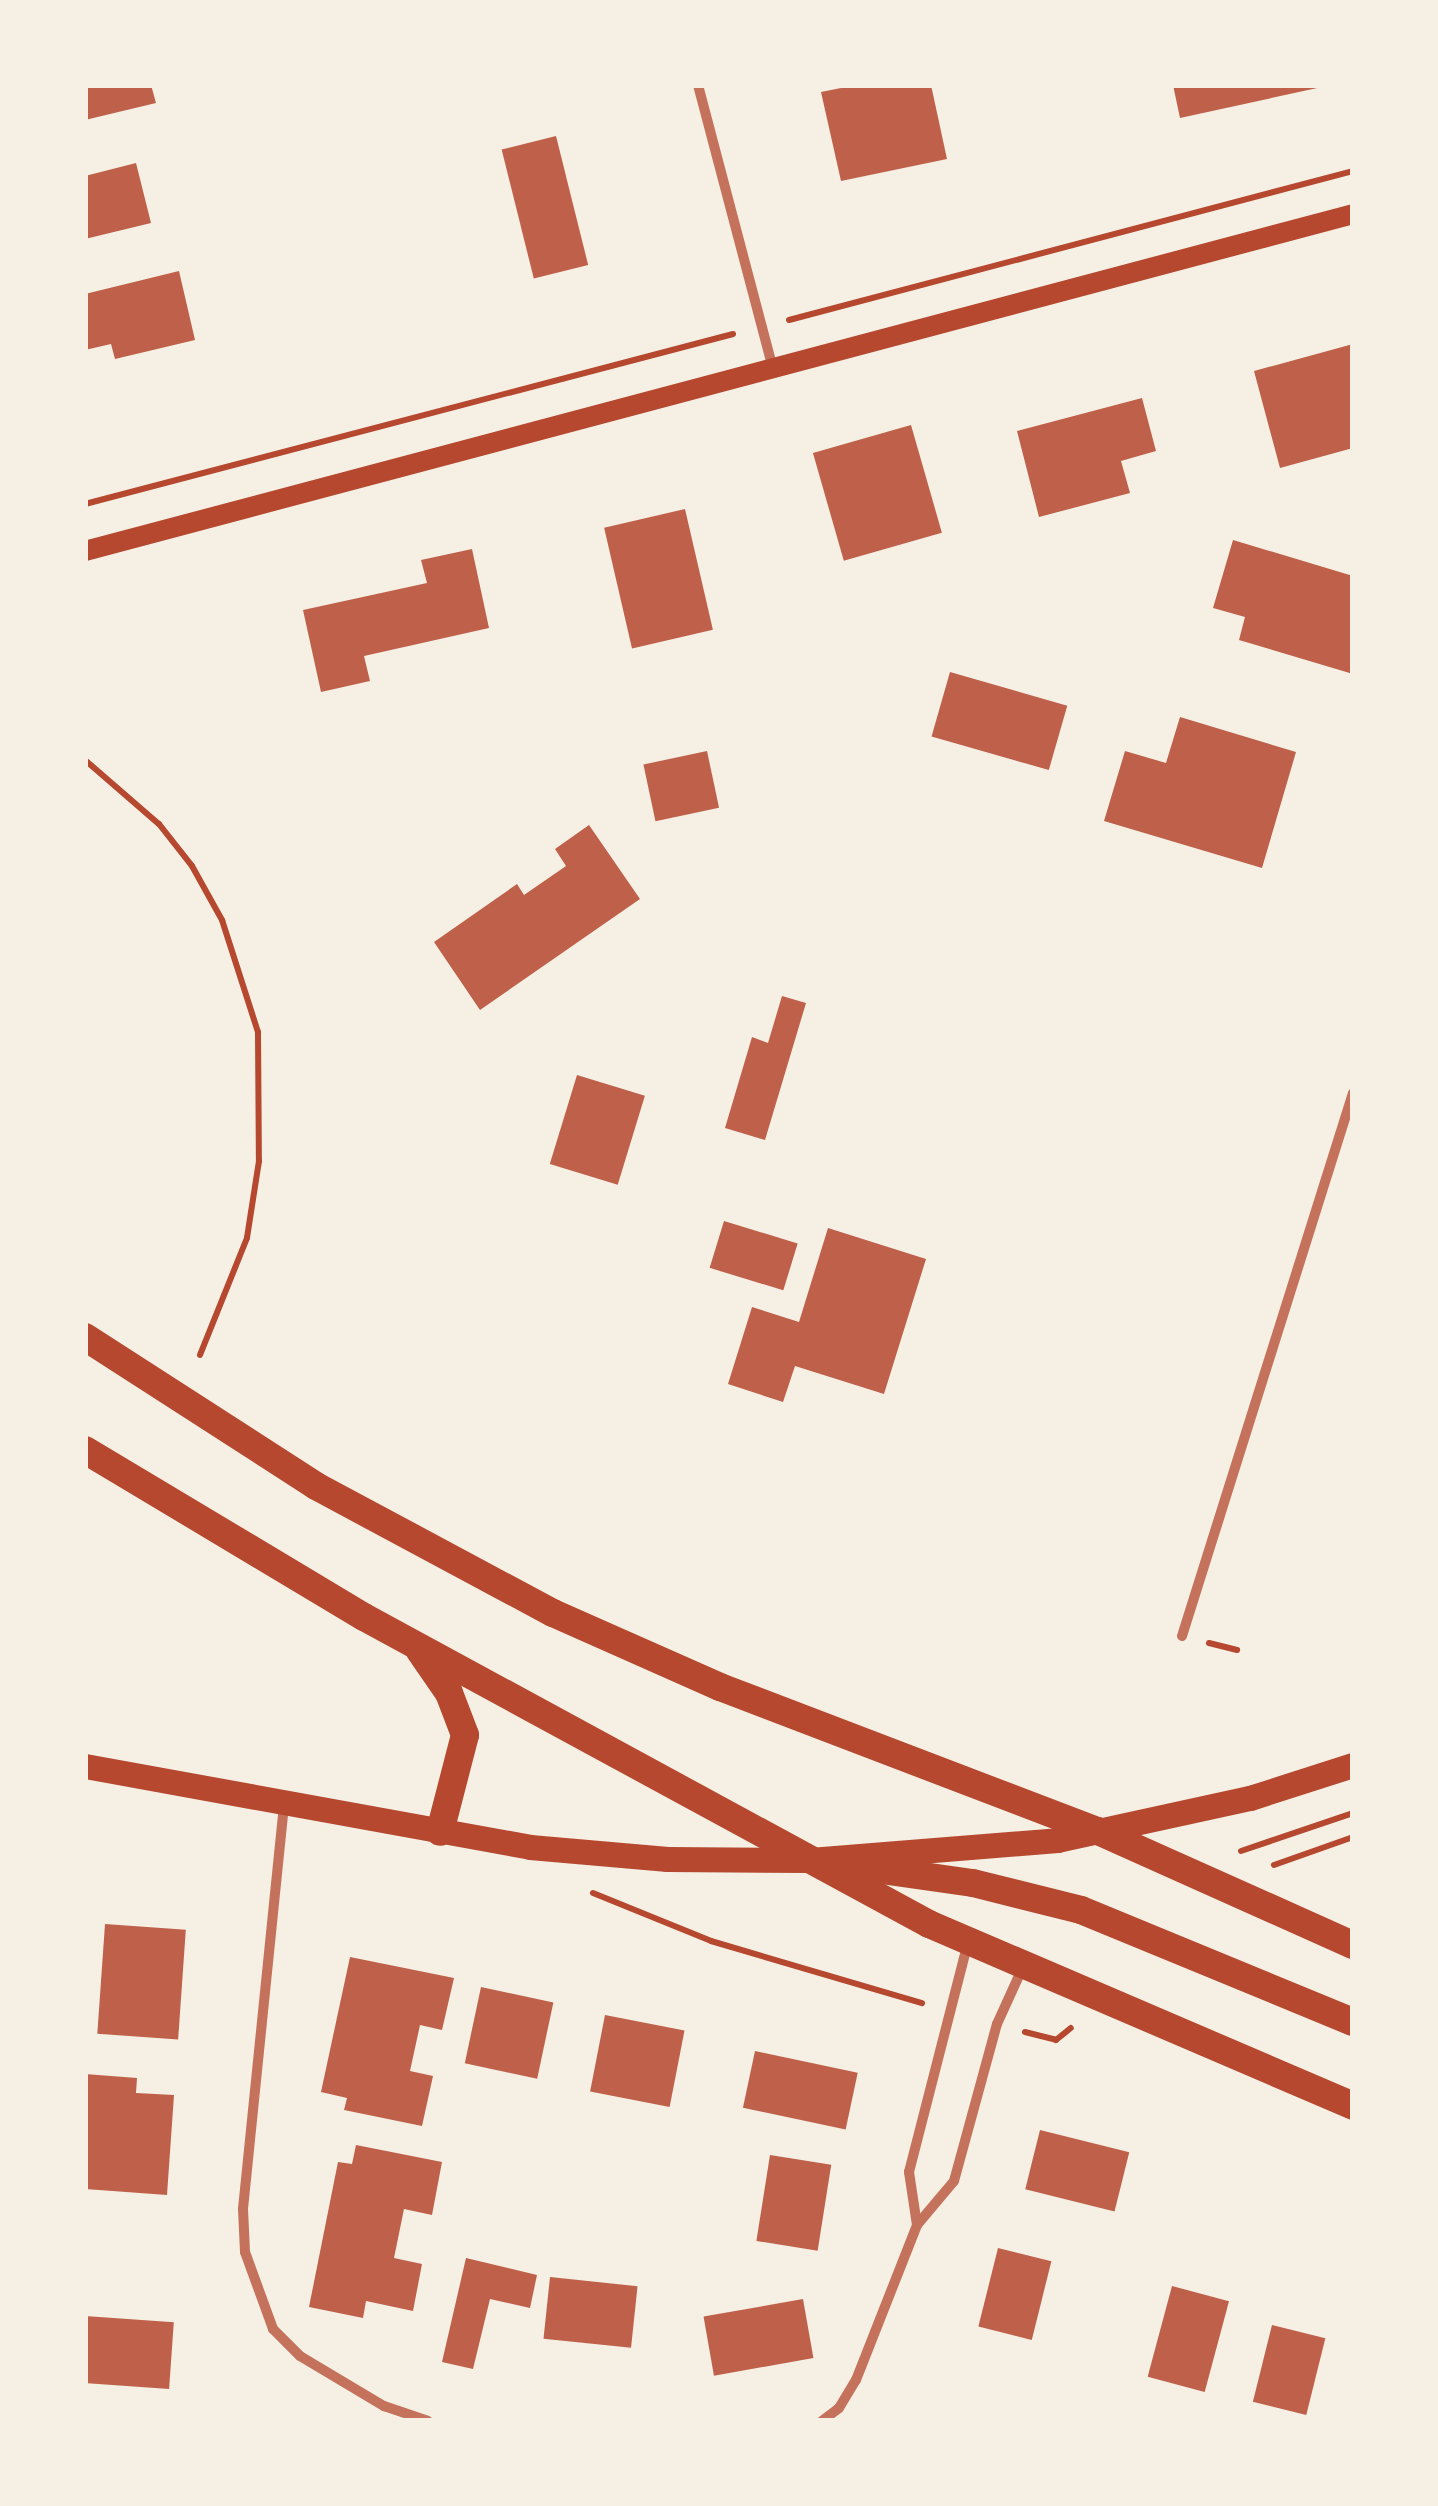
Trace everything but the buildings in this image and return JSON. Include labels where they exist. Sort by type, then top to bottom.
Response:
[{"type":"highway","points":[[85,1337],[316,1486],[553,1613],[720,1687],[1098,1831],[1353,1945]]},
{"type":"highway","points":[[85,1450],[416,1646],[968,1942],[1353,2106]]},
{"type":"highway","points":[[416,1646],[449,1694],[465,1736],[440,1832]]},
{"type":"highway","points":[[810,1860],[973,1882],[1081,1910],[1353,2022]]},
{"type":"main road","points":[[85,551],[1353,214]]},
{"type":"main road","points":[[85,1766],[440,1832],[618,1856],[810,1860],[993,1848],[1098,1831],[1250,1798],[1353,1765]]},
{"type":"street","points":[[698,85],[772,366]]},
{"type":"street","points":[[1182,1636],[1353,1093]]},
{"type":"street","points":[[284,1804],[244,2209],[248,2265],[273,2329],[300,2356],[384,2406],[428,2421]]},
{"type":"street","points":[[917,2225],[909,2172],[968,1942]]},
{"type":"street","points":[[822,2421],[840,2408],[856,2380],[917,2225],[954,2181],[996,2024],[1023,1967]]},
{"type":"path","points":[[85,504],[1353,170]]},
{"type":"path","points":[[85,760],[159,824],[192,866],[222,920],[258,1032],[259,1161],[246,1238],[200,1355]]},
{"type":"path","points":[[1247,1849],[1353,1813]]},
{"type":"path","points":[[1265,1868],[1353,1838]]},
{"type":"path","points":[[585,1890],[711,1941],[908,2000]]},
{"type":"path","points":[[1018,2030],[1061,2039],[1074,2019]]}]
